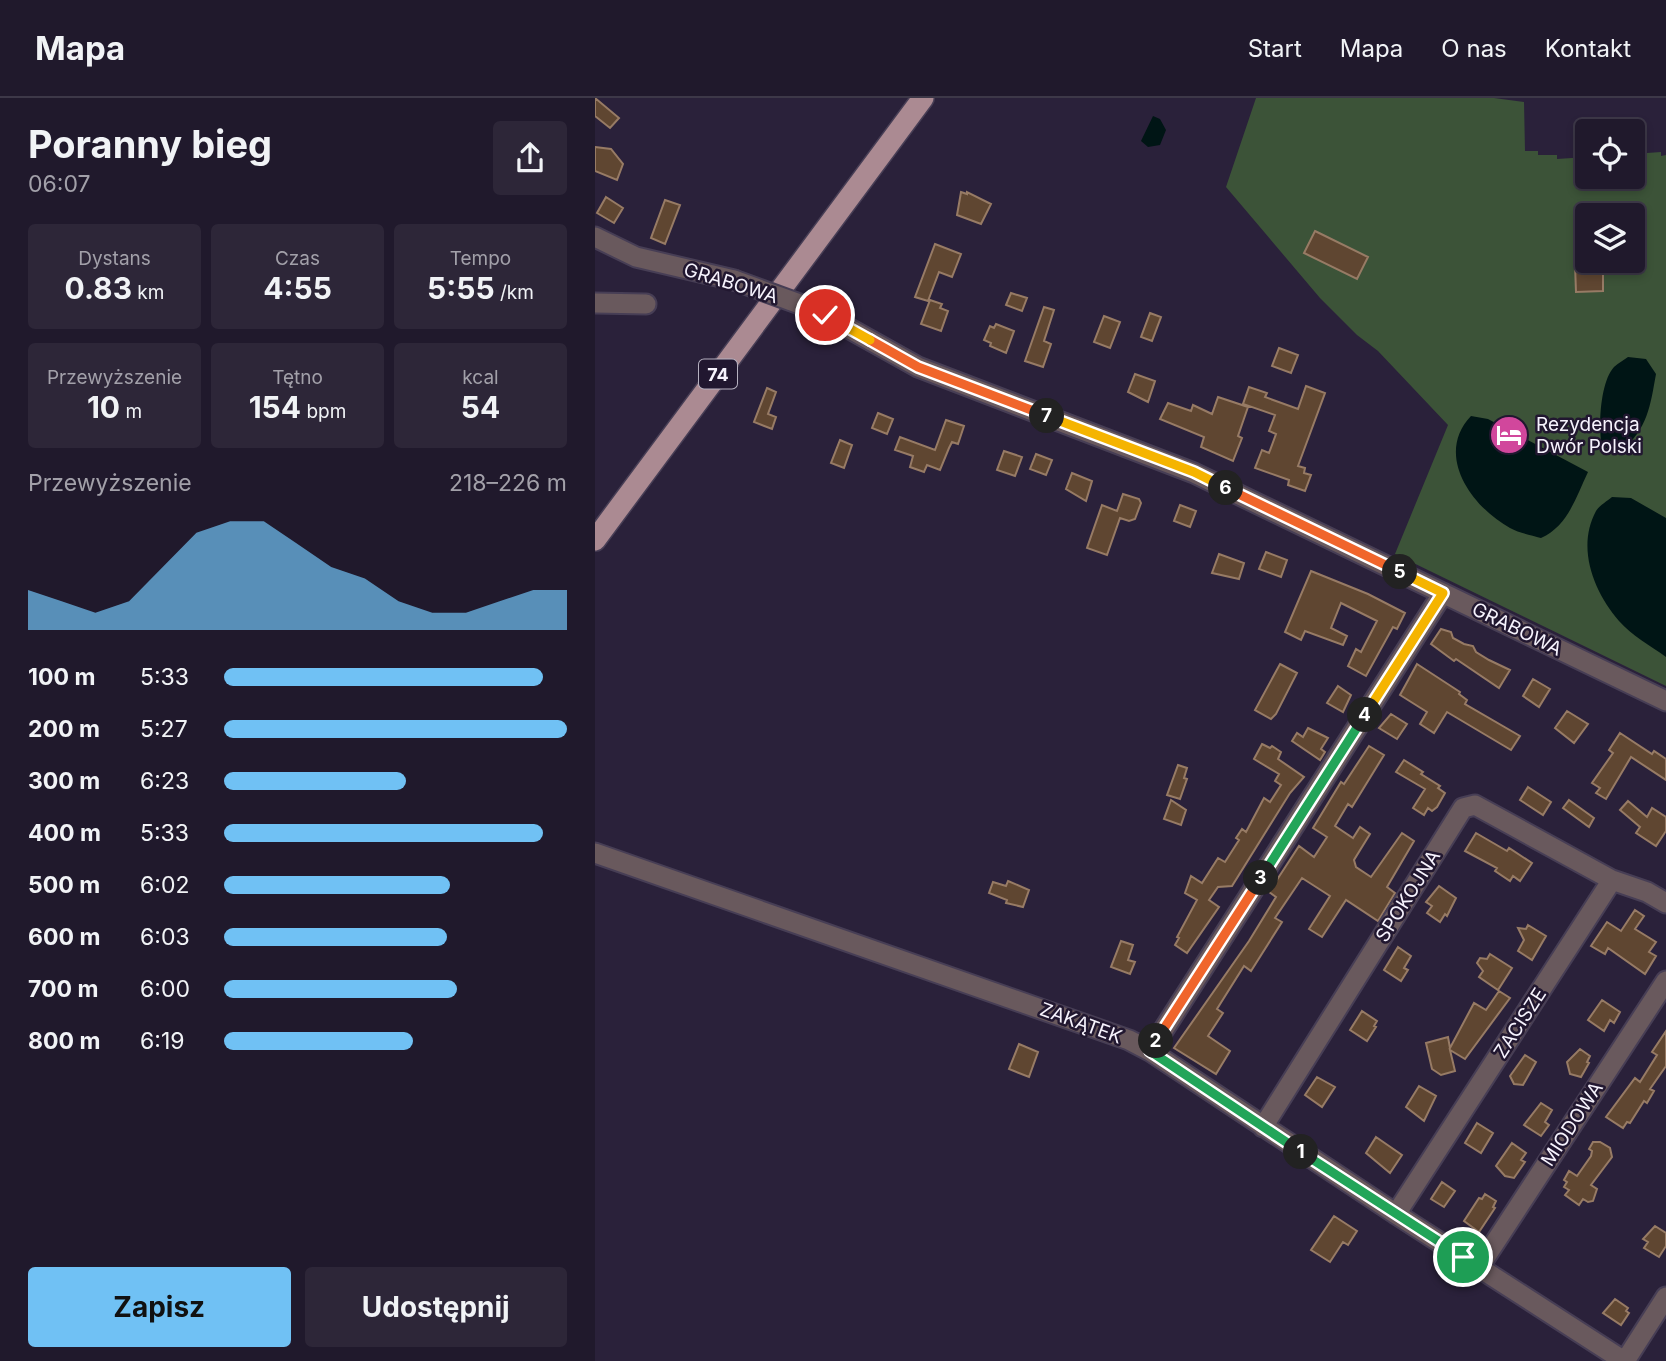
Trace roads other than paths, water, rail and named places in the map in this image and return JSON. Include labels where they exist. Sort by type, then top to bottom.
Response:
[{"type":"main road","name":"74","points":[[595,540],[923,98]]},
{"type":"street","name":"GRABOWA","points":[[595,237],[636,257],[734,280],[816,310],[906,361],[1194,472],[1666,701]]},
{"type":"street","points":[[595,303],[646,304]]},
{"type":"street","points":[[1150,1051],[1443,593]]},
{"type":"street","name":"SPOKOJNA","points":[[1263,1127],[1463,808],[1475,805],[1612,880]]},
{"type":"street","name":"ZAKĄTEK","points":[[595,853],[1116,1035],[1150,1051],[1624,1361]]},
{"type":"street","points":[[1612,880],[1647,892],[1666,903]]},
{"type":"street","name":"ZACISZE","points":[[1396,1214],[1612,880]]},
{"type":"street","name":"MIODOWA","points":[[1479,1267],[1666,981]]},
{"type":"street","points":[[1624,1361],[1666,1297]]},
{"type":"place","name":"Rezydencja Dwór Polski","points":[[1509,435]]}]
